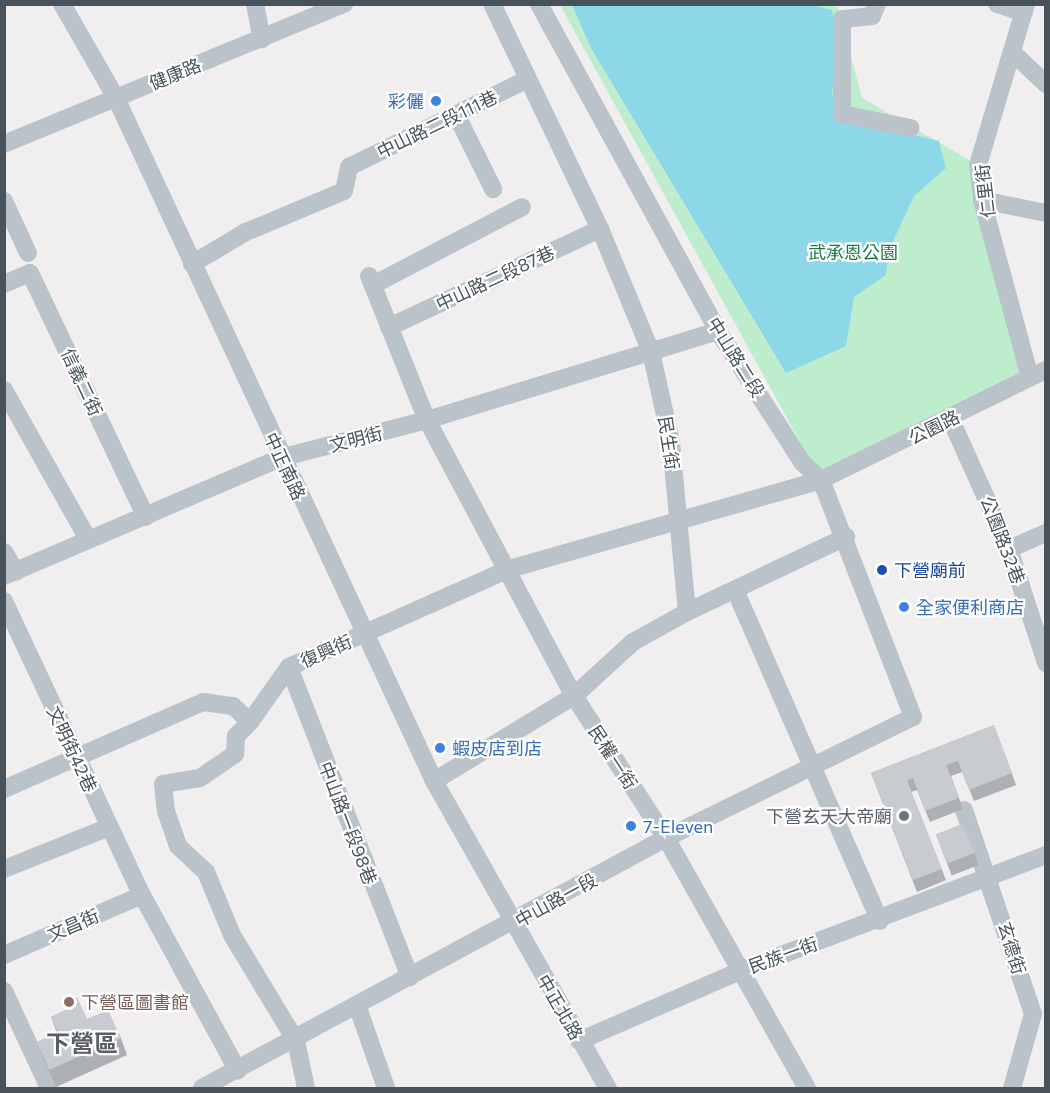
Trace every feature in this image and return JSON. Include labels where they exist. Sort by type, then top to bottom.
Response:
[{"type":"street","name":"中正南路","points":[[62,4],[116,98],[280,458],[366,633],[434,781],[512,924]]},
{"type":"street","points":[[255,4],[262,39]]},
{"type":"street","name":"健康路","points":[[4,144],[344,4]]},
{"type":"street","name":"民生街","points":[[492,4],[524,81],[600,230],[651,352],[671,442],[687,612]]},
{"type":"street","name":"中山路二段","points":[[539,4],[718,331],[802,462],[821,480],[846,537],[913,717]]},
{"type":"street","points":[[877,4],[872,16],[842,19],[842,114],[911,128]]},
{"type":"street","points":[[997,4],[1025,9]]},
{"type":"street","name":"仁里街","points":[[1025,9],[978,165],[982,200],[1038,374]]},
{"type":"street","points":[[1012,52],[1046,84]]},
{"type":"street","name":"中山路二段111巷","points":[[192,264],[246,232],[344,190],[349,167],[524,81]]},
{"type":"street","points":[[456,114],[493,189]]},
{"type":"street","points":[[982,200],[1046,213]]},
{"type":"street","points":[[4,201],[28,253]]},
{"type":"street","name":"民權一街","points":[[522,207],[371,280],[428,420],[509,569],[574,696],[666,838],[807,1089]]},
{"type":"street","name":"中山路二段87巷","points":[[389,327],[600,230]]},
{"type":"street","name":"信義二街","points":[[4,284],[30,273],[146,517]]},
{"type":"street","name":"文明街","points":[[10,574],[280,458],[428,420],[718,331]]},
{"type":"street","name":"公園路","points":[[679,520],[821,480],[951,420],[1038,374]]},
{"type":"street","points":[[4,390],[88,539]]},
{"type":"street","name":"公園路32巷","points":[[951,420],[1009,549],[1046,663]]},
{"type":"street","name":"復興街","points":[[296,1041],[232,935],[206,872],[178,846],[166,811],[163,784],[200,778],[235,754],[236,736],[250,722],[289,667],[509,569],[679,520]]},
{"type":"street","points":[[1009,549],[1046,533]]},
{"type":"street","points":[[434,781],[574,696],[633,642],[723,592],[736,592],[846,537]]},
{"type":"street","points":[[4,552],[10,574]]},
{"type":"street","points":[[736,592],[880,921]]},
{"type":"street","name":"文明街42巷","points":[[4,601],[76,759],[142,895],[238,1071]]},
{"type":"street","name":"中山路一段98巷","points":[[289,667],[410,976]]},
{"type":"street","points":[[4,789],[202,702],[233,706],[250,722]]},
{"type":"street","name":"中山路一段","points":[[202,1089],[296,1041],[357,1005],[512,924],[666,838],[811,764],[913,717]]},
{"type":"street","name":"玄德街","points":[[964,810],[991,878],[1037,1029],[1012,1089]]},
{"type":"street","points":[[4,869],[109,827]]},
{"type":"street","name":"民族一街","points":[[579,1041],[742,970],[880,921],[1046,855]]},
{"type":"street","name":"文昌街","points":[[4,955],[142,895]]},
{"type":"street","name":"中正北路","points":[[512,924],[608,1089]]},
{"type":"street","points":[[4,991],[49,1089]]},
{"type":"street","points":[[357,1005],[386,1089]]},
{"type":"street","points":[[296,1041],[306,1089]]},
{"type":"green space","name":"武承恩公園","points":[[817,4],[838,7],[862,98],[978,165],[1030,378],[821,480],[560,5]]},
{"type":"water","points":[[807,4],[832,10],[838,53],[832,94],[840,118],[939,141],[946,168],[914,196],[889,250],[886,275],[854,297],[846,346],[786,373],[591,48],[572,5]]},
{"type":"building","name":"下營玄天大帝廟","points":[[994,725],[1012,773],[969,790],[958,761],[946,765],[959,798],[925,811],[913,778],[907,780],[942,869],[913,880],[871,773]]},
{"type":"building","points":[[963,824],[975,853],[948,864],[936,835]]},
{"type":"building","points":[[77,997],[87,1019],[108,1010],[121,1038],[49,1070],[37,1042],[58,1032],[51,1017],[70,1008],[67,1001]]},
{"type":"place","name":"彩儷","points":[[436,101]]},
{"type":"place","name":"下營廟前","points":[[882,570]]},
{"type":"place","name":"全家便利商店","points":[[904,607]]},
{"type":"place","name":"蝦皮店到店","points":[[440,748]]},
{"type":"place","name":"下營玄天大帝廟","points":[[904,816]]},
{"type":"place","name":"7-Eleven","points":[[631,826]]},
{"type":"place","name":"下營區圖書館","points":[[69,1002]]},
{"type":"district","name":"下營區","points":[[82,1043]]}]
